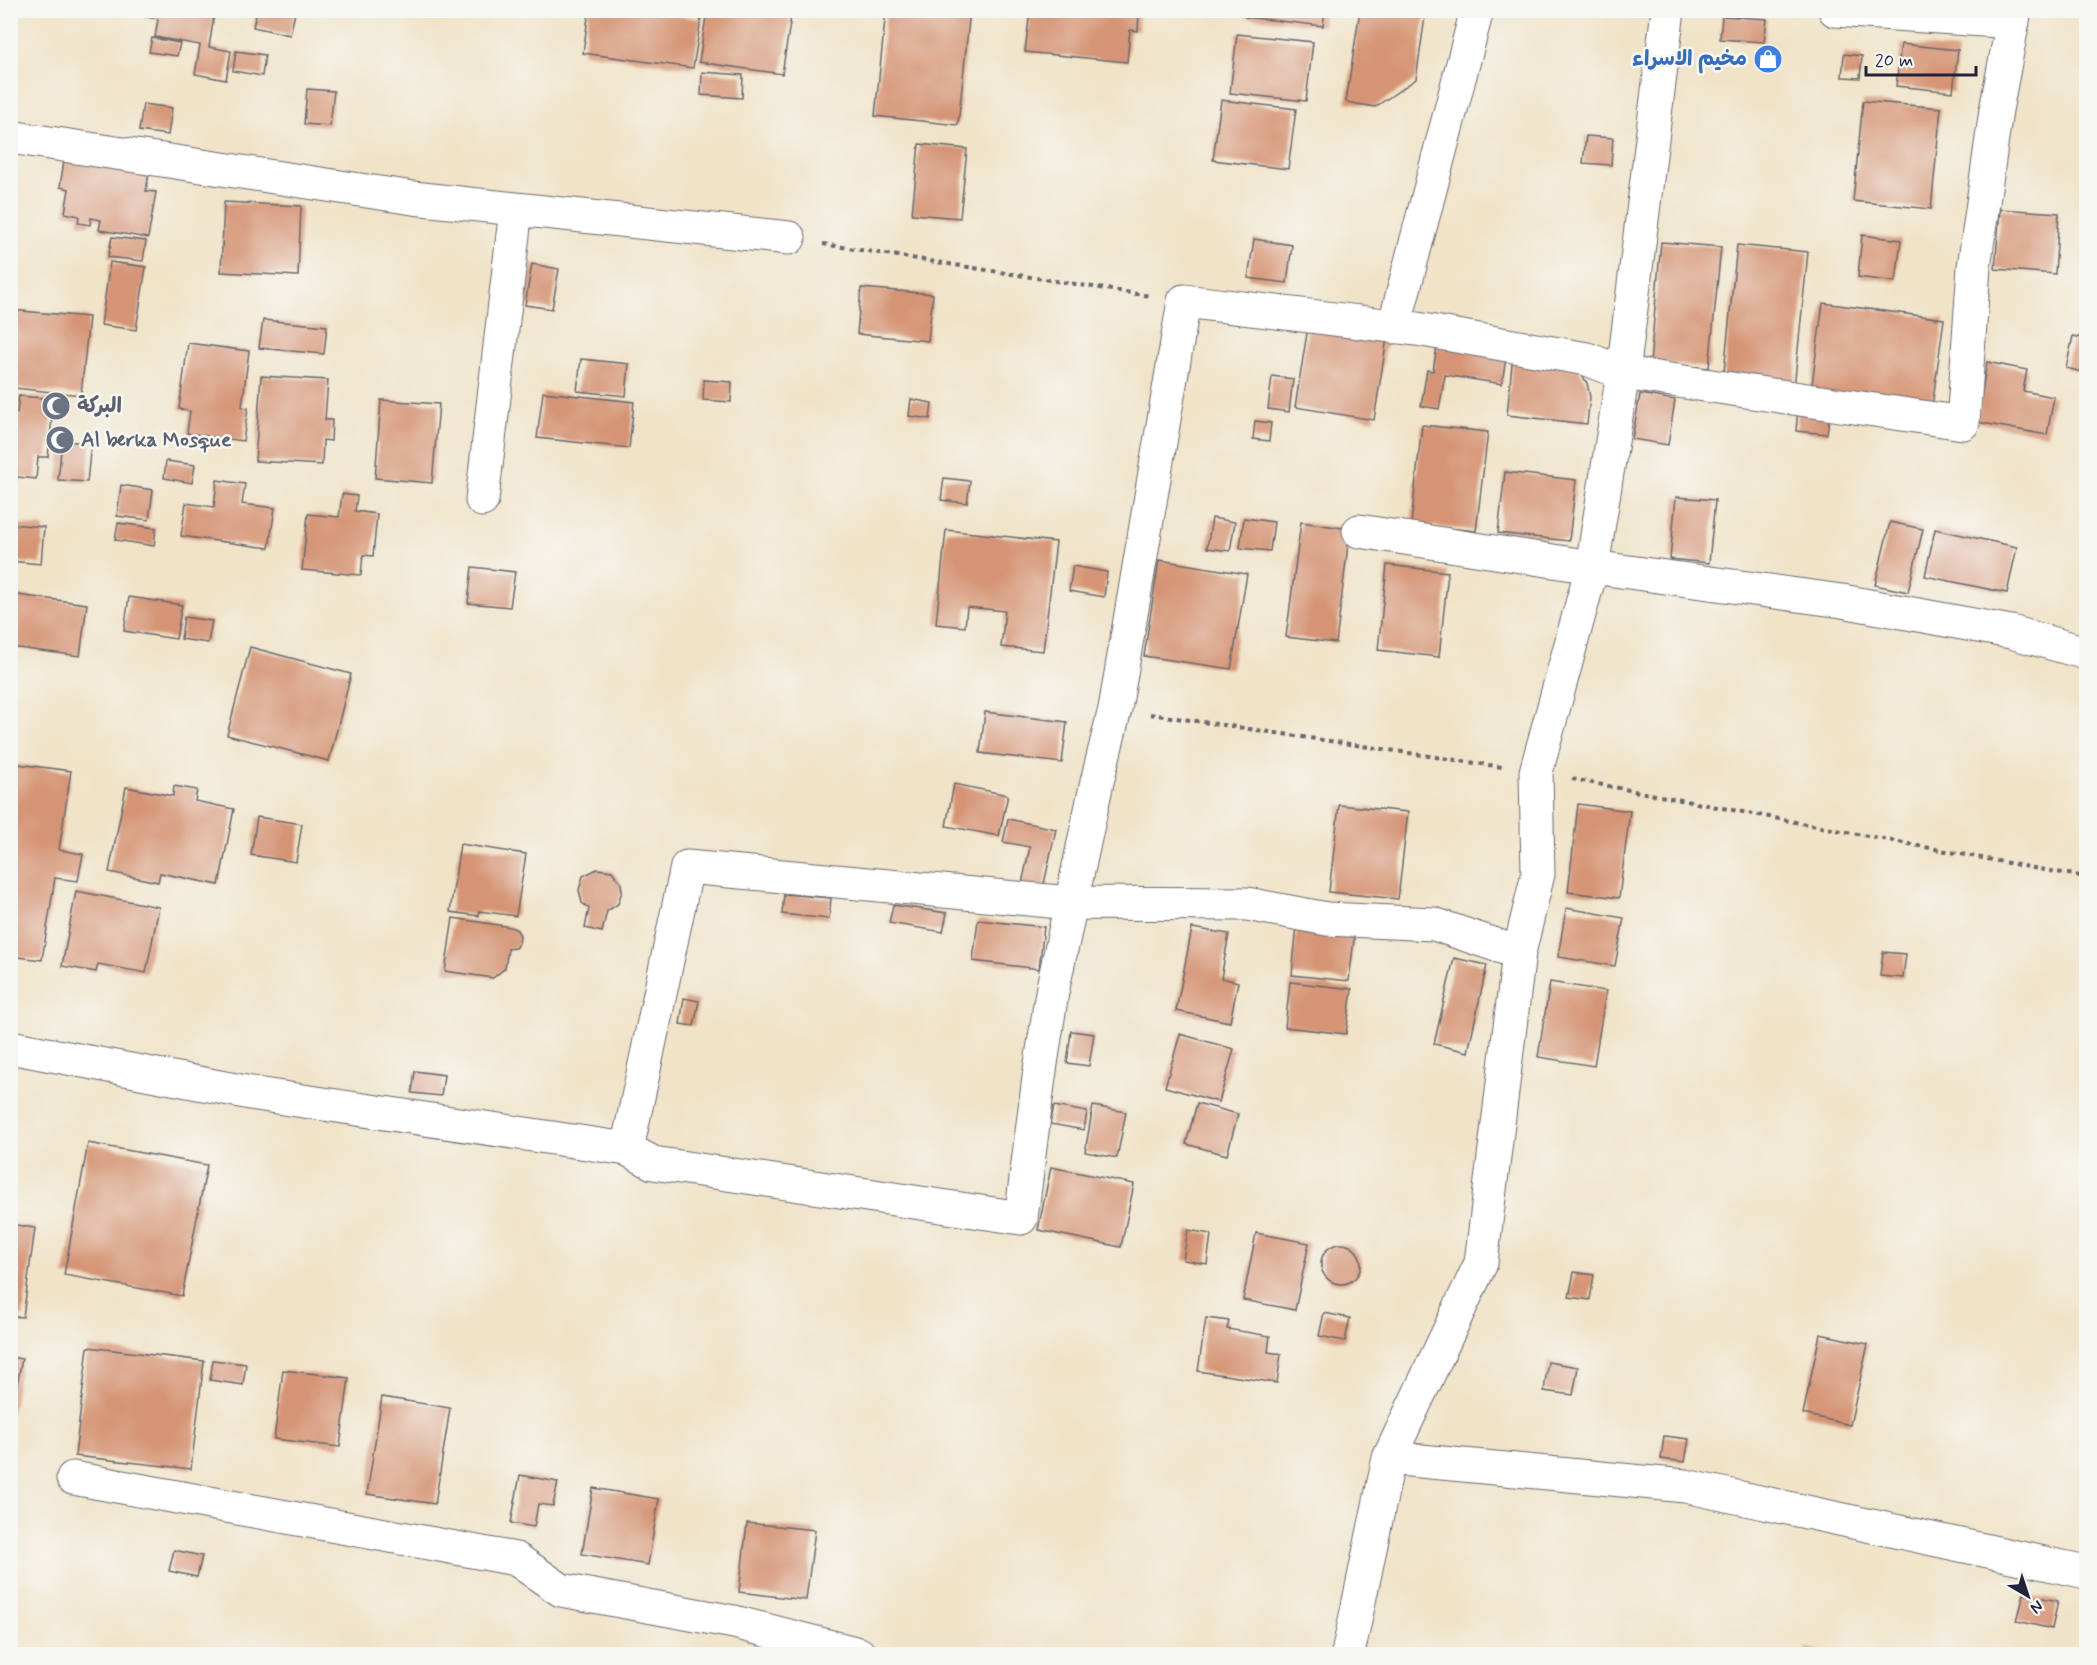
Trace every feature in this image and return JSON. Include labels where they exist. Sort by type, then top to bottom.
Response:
[{"type":"street","points":[[1394,327],[1477,10]]},
{"type":"street","points":[[1348,1654],[1389,1458],[1481,1263],[1519,953],[1538,874],[1536,772],[1592,567],[1623,373],[1668,10]]},
{"type":"street","points":[[10,1047],[256,1094],[627,1149],[653,1163],[1021,1218],[1052,992],[1114,709],[1184,301],[1417,329],[1587,359],[1623,373],[1963,423],[1974,267],[1996,110],[2014,16],[1835,10]]},
{"type":"street","points":[[10,136],[413,198],[789,238]]},
{"type":"street","points":[[482,500],[516,209]]},
{"type":"street","points":[[1359,531],[1592,567],[1842,601],[2011,632],[2086,653]]},
{"type":"street","points":[[627,1149],[687,867],[1070,903],[1247,904],[1327,919],[1434,924],[1519,953]]},
{"type":"street","points":[[1389,1458],[1685,1486],[2086,1572]]},
{"type":"street","points":[[73,1478],[516,1560],[561,1590],[734,1622],[859,1654]]},
{"type":"path","points":[[789,238],[1184,301]]},
{"type":"path","points":[[1114,709],[1536,772],[2086,877]]},
{"type":"building","points":[[113,10],[215,10],[209,47],[231,51],[226,80],[195,74],[200,45],[155,37],[158,19]]},
{"type":"building","points":[[257,10],[282,10],[295,13],[290,35],[253,27]]},
{"type":"building","points":[[589,10],[642,10],[701,19],[693,68],[583,53]]},
{"type":"building","points":[[707,10],[792,10],[782,74],[699,62]]},
{"type":"building","points":[[886,10],[970,10],[958,125],[875,116]]},
{"type":"building","points":[[1030,10],[1139,10],[1138,31],[1130,30],[1127,62],[1025,52]]},
{"type":"building","points":[[1246,10],[1325,10],[1323,26],[1245,17]]},
{"type":"building","points":[[1360,10],[1426,10],[1416,79],[1375,107],[1346,102]]},
{"type":"building","points":[[1722,16],[1767,19],[1764,42],[1720,39]]},
{"type":"building","points":[[1237,34],[1313,42],[1306,101],[1230,93]]},
{"type":"building","points":[[152,38],[180,43],[177,56],[149,52]]},
{"type":"building","points":[[1901,44],[1958,50],[1953,92],[1896,86]]},
{"type":"building","points":[[236,51],[265,55],[262,76],[233,71]]},
{"type":"building","points":[[1844,54],[1862,56],[1860,78],[1842,77]]},
{"type":"building","points":[[702,72],[743,75],[742,98],[701,95]]},
{"type":"building","points":[[307,89],[334,91],[330,126],[304,124]]},
{"type":"building","points":[[1221,100],[1296,109],[1288,169],[1213,160]]},
{"type":"building","points":[[1863,101],[1941,108],[1931,209],[1853,201]]},
{"type":"building","points":[[143,104],[172,108],[168,135],[139,131]]},
{"type":"building","points":[[1586,136],[1613,138],[1611,165],[1583,163]]},
{"type":"building","points":[[919,144],[967,149],[960,218],[912,214]]},
{"type":"building","points":[[65,154],[150,168],[146,191],[156,192],[148,238],[99,230],[101,220],[91,218],[90,225],[78,223],[79,216],[65,213],[69,189],[60,187]]},
{"type":"building","points":[[224,202],[301,206],[298,276],[221,272]]},
{"type":"building","points":[[2000,209],[2059,213],[2055,274],[1995,269]]},
{"type":"building","points":[[1862,235],[1901,240],[1896,282],[1858,277]]},
{"type":"building","points":[[112,237],[146,241],[143,261],[108,257]]},
{"type":"building","points":[[1254,239],[1292,245],[1287,283],[1248,278]]},
{"type":"building","points":[[1661,242],[1721,247],[1709,368],[1650,363]]},
{"type":"building","points":[[1737,245],[1808,252],[1794,388],[1723,381]]},
{"type":"building","points":[[110,262],[146,267],[136,330],[101,325]]},
{"type":"building","points":[[532,264],[559,269],[552,309],[525,305]]},
{"type":"building","points":[[861,288],[933,294],[928,341],[857,334]]},
{"type":"building","points":[[1823,303],[1944,319],[1932,407],[1811,391]]},
{"type":"building","points":[[10,310],[89,317],[81,395],[14,388],[13,398],[10,397]]},
{"type":"building","points":[[263,320],[327,326],[324,354],[259,348]]},
{"type":"building","points":[[1308,327],[1387,338],[1374,420],[1295,407]]},
{"type":"building","points":[[2073,336],[2086,339],[2086,373],[2066,368]]},
{"type":"building","points":[[188,343],[249,351],[242,407],[248,408],[243,441],[187,433],[190,411],[179,409]]},
{"type":"building","points":[[1437,346],[1506,357],[1502,384],[1445,375],[1439,409],[1421,406],[1427,370],[1433,371]]},
{"type":"building","points":[[1513,353],[1579,370],[1587,383],[1590,397],[1587,424],[1507,415]]},
{"type":"building","points":[[581,359],[629,364],[626,396],[577,391]]},
{"type":"building","points":[[1987,362],[2027,370],[2023,391],[2054,397],[2047,435],[1977,422]]},
{"type":"building","points":[[261,376],[328,380],[325,420],[332,420],[331,441],[323,440],[322,465],[255,461]]},
{"type":"building","points":[[1272,376],[1293,379],[1289,412],[1268,409]]},
{"type":"building","points":[[704,380],[732,382],[731,402],[703,400]]},
{"type":"building","points":[[543,392],[634,402],[629,448],[537,438]]},
{"type":"building","points":[[1640,394],[1675,400],[1668,445],[1632,439]]},
{"type":"building","points":[[19,396],[54,399],[48,457],[38,457],[36,479],[17,477],[15,495],[10,494],[10,412],[17,413]]},
{"type":"building","points":[[911,399],[932,403],[930,419],[909,416]]},
{"type":"building","points":[[381,400],[439,404],[432,483],[375,478]]},
{"type":"building","points":[[1798,407],[1830,410],[1827,434],[1796,431]]},
{"type":"building","points":[[1255,421],[1271,423],[1269,441],[1253,439]]},
{"type":"building","points":[[1422,425],[1488,432],[1476,531],[1411,524]]},
{"type":"building","points":[[62,441],[91,443],[87,482],[58,480]]},
{"type":"building","points":[[166,461],[195,465],[192,483],[164,478]]},
{"type":"building","points":[[1505,472],[1576,480],[1569,541],[1498,533]]},
{"type":"building","points":[[944,478],[970,481],[967,503],[941,500]]},
{"type":"building","points":[[217,480],[245,484],[242,504],[275,508],[269,548],[181,536],[186,503],[214,507]]},
{"type":"building","points":[[121,485],[153,490],[149,520],[117,516]]},
{"type":"building","points":[[342,494],[357,496],[355,511],[377,514],[373,556],[363,555],[361,575],[302,570],[308,514],[339,517]]},
{"type":"building","points":[[1676,497],[1715,500],[1709,563],[1670,559]]},
{"type":"building","points":[[1212,518],[1235,522],[1230,551],[1207,548]]},
{"type":"building","points":[[1244,518],[1274,522],[1270,551],[1240,548]]},
{"type":"building","points":[[1301,522],[1350,529],[1336,643],[1286,637]]},
{"type":"building","points":[[1890,522],[1923,529],[1908,592],[1875,585]]},
{"type":"building","points":[[118,523],[156,528],[154,546],[115,540]]},
{"type":"building","points":[[10,524],[44,527],[41,564],[10,561]]},
{"type":"building","points":[[1935,529],[2017,547],[2007,593],[1925,576]]},
{"type":"building","points":[[946,530],[1056,542],[1043,651],[1001,647],[1005,611],[967,607],[965,627],[936,624]]},
{"type":"building","points":[[1159,560],[1247,574],[1231,669],[1144,656]]},
{"type":"building","points":[[1387,565],[1448,572],[1439,657],[1378,650]]},
{"type":"building","points":[[1073,566],[1107,572],[1104,597],[1069,591]]},
{"type":"building","points":[[472,567],[515,572],[510,607],[468,603]]},
{"type":"building","points":[[10,594],[87,604],[80,656],[10,647]]},
{"type":"building","points":[[129,597],[182,605],[176,639],[124,631]]},
{"type":"building","points":[[184,617],[212,621],[208,643],[181,639]]},
{"type":"building","points":[[250,647],[351,674],[329,761],[227,735]]},
{"type":"building","points":[[985,712],[1067,722],[1062,763],[980,753]]},
{"type":"building","points":[[10,763],[71,771],[59,850],[83,854],[78,881],[55,878],[42,960],[10,956]]},
{"type":"building","points":[[954,784],[1008,795],[999,836],[946,826]]},
{"type":"building","points":[[174,786],[197,790],[195,801],[234,809],[219,885],[160,873],[158,882],[109,872],[126,787],[173,796]]},
{"type":"building","points":[[1578,804],[1630,811],[1619,898],[1568,892]]},
{"type":"building","points":[[1339,805],[1408,812],[1398,899],[1329,892]]},
{"type":"building","points":[[257,817],[302,824],[296,862],[251,855]]},
{"type":"building","points":[[1008,819],[1056,829],[1042,893],[1021,888],[1030,847],[1003,842]]},
{"type":"building","points":[[460,844],[526,854],[516,916],[479,911],[479,916],[450,912]]},
{"type":"building","points":[[597,869],[612,871],[621,883],[622,891],[618,904],[607,911],[602,932],[585,928],[589,908],[582,903],[579,890],[583,876]]},
{"type":"building","points":[[76,891],[159,907],[146,973],[98,964],[96,972],[62,966]]},
{"type":"building","points":[[784,894],[831,898],[829,919],[782,914]]},
{"type":"building","points":[[893,905],[947,913],[943,932],[889,923]]},
{"type":"building","points":[[1566,908],[1624,918],[1615,966],[1558,957]]},
{"type":"building","points":[[453,918],[511,927],[517,930],[520,936],[519,943],[515,948],[508,949],[505,968],[493,978],[445,971]]},
{"type":"building","points":[[978,920],[1044,927],[1039,969],[973,961]]},
{"type":"building","points":[[1297,925],[1355,931],[1349,981],[1292,975]]},
{"type":"building","points":[[1192,928],[1229,934],[1221,978],[1238,982],[1230,1022],[1176,1011]]},
{"type":"building","points":[[1883,952],[1906,954],[1903,978],[1880,976]]},
{"type":"building","points":[[1454,958],[1487,965],[1468,1052],[1434,1044]]},
{"type":"building","points":[[1290,982],[1352,989],[1346,1034],[1285,1027]]},
{"type":"building","points":[[1550,982],[1606,991],[1594,1066],[1538,1057]]},
{"type":"building","points":[[684,998],[699,1001],[694,1026],[680,1024]]},
{"type":"building","points":[[1071,1031],[1094,1034],[1089,1066],[1067,1063]]},
{"type":"building","points":[[1180,1034],[1234,1049],[1219,1102],[1165,1087]]},
{"type":"building","points":[[415,1071],[444,1075],[441,1096],[412,1093]]},
{"type":"building","points":[[1197,1103],[1238,1114],[1227,1155],[1186,1144]]},
{"type":"building","points":[[1054,1106],[1087,1112],[1084,1130],[1050,1124]]},
{"type":"building","points":[[1093,1106],[1126,1112],[1117,1158],[1085,1152]]},
{"type":"building","points":[[88,1143],[207,1165],[182,1296],[64,1275]]},
{"type":"building","points":[[1051,1167],[1134,1184],[1121,1247],[1038,1230]]},
{"type":"building","points":[[10,1224],[35,1228],[23,1317],[10,1316]]},
{"type":"building","points":[[1188,1230],[1211,1234],[1207,1264],[1183,1260]]},
{"type":"building","points":[[1256,1233],[1309,1243],[1295,1310],[1243,1300]]},
{"type":"building","points":[[1341,1244],[1355,1250],[1361,1264],[1355,1278],[1341,1284],[1327,1278],[1321,1264],[1327,1250]]},
{"type":"building","points":[[1574,1272],[1594,1275],[1590,1300],[1569,1297]]},
{"type":"building","points":[[1324,1313],[1350,1318],[1345,1341],[1319,1336]]},
{"type":"building","points":[[1206,1318],[1229,1321],[1227,1329],[1270,1336],[1268,1352],[1281,1354],[1277,1383],[1198,1371]]},
{"type":"building","points":[[1820,1334],[1868,1344],[1850,1425],[1803,1414]]},
{"type":"building","points":[[88,1347],[204,1361],[191,1469],[75,1456]]},
{"type":"building","points":[[10,1357],[22,1359],[12,1411],[10,1411]]},
{"type":"building","points":[[213,1360],[246,1364],[243,1385],[210,1380]]},
{"type":"building","points":[[1548,1362],[1578,1367],[1573,1395],[1544,1391]]},
{"type":"building","points":[[283,1370],[349,1378],[340,1447],[274,1439]]},
{"type":"building","points":[[382,1397],[450,1408],[435,1504],[367,1494]]},
{"type":"building","points":[[1664,1436],[1689,1439],[1685,1462],[1661,1459]]},
{"type":"building","points":[[520,1475],[558,1482],[553,1506],[538,1504],[534,1527],[511,1523]]},
{"type":"building","points":[[593,1488],[659,1499],[648,1565],[582,1554]]},
{"type":"building","points":[[747,1523],[815,1530],[806,1600],[739,1592]]},
{"type":"building","points":[[174,1550],[202,1556],[197,1577],[169,1571]]},
{"type":"building","points":[[2024,1594],[2058,1601],[2052,1629],[2017,1621]]},
{"type":"building","points":[[1807,1648],[1832,1654],[1806,1654]]},
{"type":"place","name":"مخيم الاسراء","points":[[1768,59]]},
{"type":"place","name":"البركة","points":[[56,406]]},
{"type":"place","name":"Al berka Mosque","points":[[60,440]]}]
